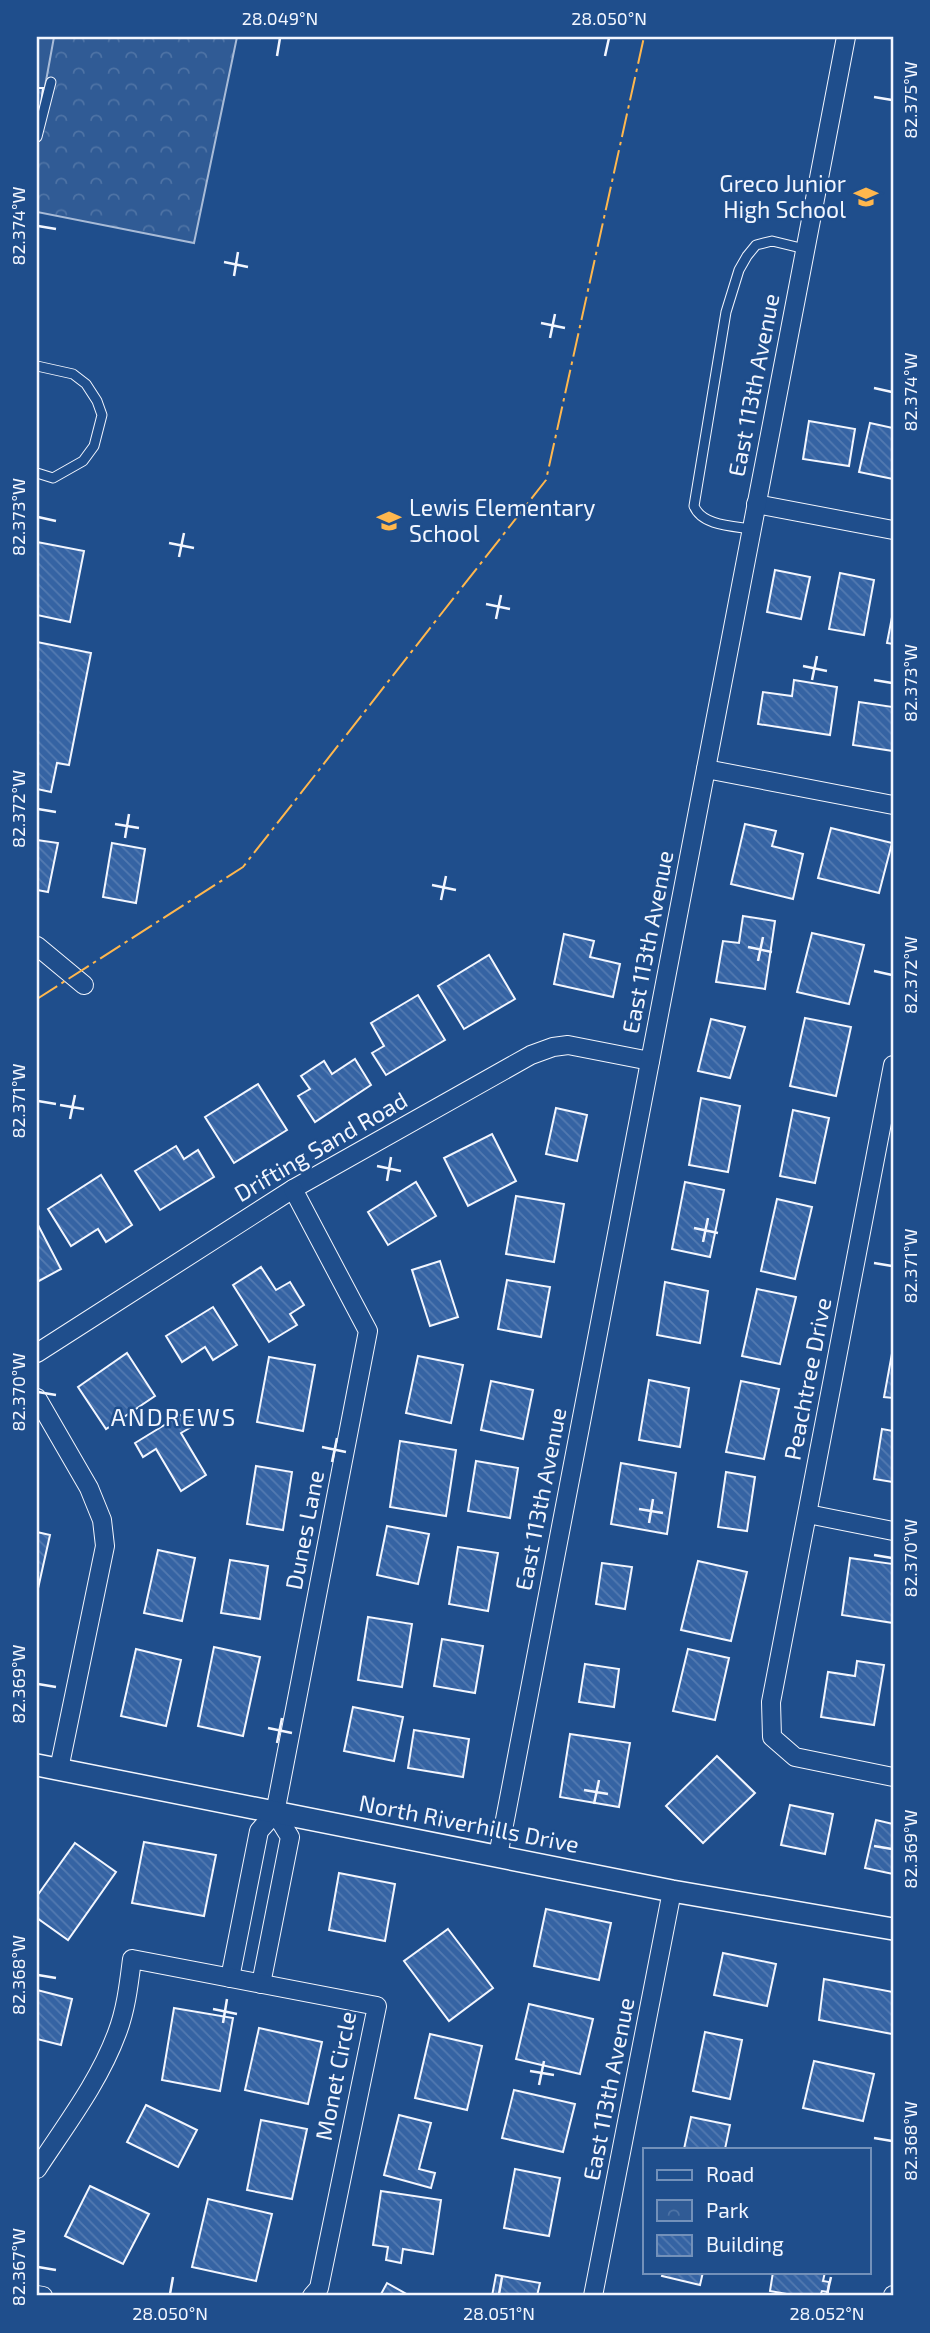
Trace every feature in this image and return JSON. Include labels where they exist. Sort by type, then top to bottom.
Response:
[{"type":"street","name":"East 113th Avenue","points":[[498,1856],[846,37]]},
{"type":"street","points":[[756,504],[893,530]]},
{"type":"street","points":[[706,769],[893,805]]},
{"type":"street","points":[[37,946],[84,985]]},
{"type":"street","name":"Drifting Sand Road","points":[[37,1353],[293,1189],[531,1055],[553,1047],[569,1045],[650,1061]]},
{"type":"street","name":"Peachtree Drive","points":[[893,1065],[771,1702],[772,1737],[795,1757],[893,1777]]},
{"type":"street","name":"Dunes Lane","points":[[230,1978],[259,1830],[275,1813],[368,1331],[293,1189]]},
{"type":"street","points":[[37,1398],[89,1488],[102,1520],[105,1546],[59,1769]]},
{"type":"street","points":[[807,1514],[893,1531]]},
{"type":"street","name":"North Riverhills Drive","points":[[37,1765],[672,1891],[893,1929]]},
{"type":"street","points":[[261,1984],[290,1837],[275,1813]]},
{"type":"street","name":"East 113th Avenue","points":[[593,2296],[672,1891]]},
{"type":"street","name":"Monet Circle","points":[[37,2169],[89,2091],[117,2033],[129,1988],[132,1959],[377,2006],[319,2288],[312,2296]]},
{"type":"street","points":[[37,2295],[43,2296]]},
{"type":"lane","points":[[37,136],[51,82]]},
{"type":"lane","points":[[752,529],[706,519],[696,513],[694,506],[726,312],[739,270],[756,245],[772,241],[805,249]]},
{"type":"lane","points":[[37,366],[73,374],[86,384],[102,415],[94,446],[83,461],[53,478],[37,473]]},
{"type":"green space","points":[[37,37],[237,37],[194,243],[37,212]]},
{"type":"green space","points":[[37,37],[54,37],[40,114],[37,113]]},
{"type":"building","points":[[37,88],[43,88],[40,112],[37,111]]},
{"type":"building","points":[[809,421],[855,429],[849,466],[803,459]]},
{"type":"building","points":[[870,423],[893,428],[893,479],[859,472]]},
{"type":"building","points":[[37,542],[84,551],[70,622],[37,615]]},
{"type":"building","points":[[775,570],[810,577],[801,619],[767,612]]},
{"type":"building","points":[[840,573],[874,580],[864,635],[829,629]]},
{"type":"building","points":[[893,612],[893,644],[887,643]]},
{"type":"building","points":[[37,642],[91,653],[69,765],[57,763],[51,792],[37,789]]},
{"type":"building","points":[[794,680],[837,687],[830,735],[758,724],[763,692],[792,696]]},
{"type":"building","points":[[859,702],[893,707],[893,751],[853,745]]},
{"type":"building","points":[[745,824],[776,831],[772,846],[803,854],[793,899],[731,884]]},
{"type":"building","points":[[831,828],[892,843],[879,893],[818,878]]},
{"type":"building","points":[[37,840],[58,843],[48,892],[37,890]]},
{"type":"building","points":[[112,843],[145,849],[136,903],[103,897]]},
{"type":"building","points":[[743,916],[775,921],[765,989],[716,982],[723,941],[739,943]]},
{"type":"building","points":[[812,933],[864,945],[849,1004],[797,992]]},
{"type":"building","points":[[564,934],[594,941],[590,957],[620,964],[613,997],[554,984]]},
{"type":"building","points":[[489,955],[515,999],[464,1029],[438,986]]},
{"type":"building","points":[[418,995],[445,1040],[386,1075],[372,1053],[384,1046],[371,1023]]},
{"type":"building","points":[[805,1018],[851,1027],[836,1096],[790,1086]]},
{"type":"building","points":[[711,1019],[745,1027],[730,1078],[698,1071]]},
{"type":"building","points":[[355,1059],[371,1085],[315,1122],[298,1096],[310,1089],[301,1076],[324,1061],[332,1074]]},
{"type":"building","points":[[258,1084],[287,1130],[234,1163],[205,1117]]},
{"type":"building","points":[[701,1098],[740,1106],[728,1172],[689,1165]]},
{"type":"building","points":[[556,1108],[587,1115],[577,1161],[546,1154]]},
{"type":"building","points":[[793,1110],[829,1118],[815,1183],[780,1176]]},
{"type":"building","points":[[492,1134],[516,1181],[468,1206],[444,1158]]},
{"type":"building","points":[[176,1146],[184,1159],[198,1150],[214,1177],[160,1210],[135,1171]]},
{"type":"building","points":[[101,1175],[132,1225],[106,1242],[98,1229],[71,1246],[48,1209]]},
{"type":"building","points":[[416,1182],[436,1216],[388,1245],[368,1212]]},
{"type":"building","points":[[685,1182],[724,1190],[710,1257],[672,1249]]},
{"type":"building","points":[[516,1196],[564,1204],[554,1262],[506,1254]]},
{"type":"building","points":[[777,1199],[812,1207],[795,1279],[761,1271]]},
{"type":"building","points":[[37,1223],[61,1269],[37,1282]]},
{"type":"building","points":[[440,1261],[458,1317],[430,1326],[412,1270]]},
{"type":"building","points":[[261,1267],[276,1290],[290,1282],[304,1305],[290,1314],[297,1325],[269,1342],[233,1285]]},
{"type":"building","points":[[507,1280],[550,1287],[541,1337],[498,1329]]},
{"type":"building","points":[[665,1282],[708,1291],[700,1343],[657,1335]]},
{"type":"building","points":[[757,1289],[796,1297],[780,1364],[742,1356]]},
{"type":"building","points":[[213,1307],[237,1345],[213,1360],[205,1347],[182,1362],[166,1336]]},
{"type":"building","points":[[893,1348],[893,1398],[884,1397]]},
{"type":"building","points":[[127,1353],[155,1396],[106,1429],[78,1387]]},
{"type":"building","points":[[418,1356],[463,1365],[451,1423],[406,1413]]},
{"type":"building","points":[[269,1357],[315,1365],[303,1431],[257,1422]]},
{"type":"building","points":[[649,1380],[689,1388],[680,1447],[639,1440]]},
{"type":"building","points":[[491,1381],[533,1390],[523,1439],[481,1430]]},
{"type":"building","points":[[741,1381],[779,1389],[764,1459],[726,1452]]},
{"type":"building","points":[[184,1413],[193,1426],[181,1433],[206,1475],[181,1491],[156,1449],[143,1457],[135,1443]]},
{"type":"building","points":[[882,1429],[893,1431],[893,1482],[874,1479]]},
{"type":"building","points":[[400,1441],[456,1450],[446,1516],[390,1507]]},
{"type":"building","points":[[476,1461],[518,1468],[510,1518],[468,1511]]},
{"type":"building","points":[[621,1463],[676,1473],[667,1534],[611,1524]]},
{"type":"building","points":[[256,1466],[292,1472],[283,1530],[247,1524]]},
{"type":"building","points":[[726,1472],[755,1477],[747,1531],[718,1527]]},
{"type":"building","points":[[387,1526],[429,1534],[418,1584],[377,1575]]},
{"type":"building","points":[[37,1532],[50,1535],[37,1593]]},
{"type":"building","points":[[458,1547],[498,1553],[488,1611],[449,1604]]},
{"type":"building","points":[[158,1550],[195,1558],[182,1621],[144,1613]]},
{"type":"building","points":[[850,1558],[893,1564],[893,1623],[842,1615]]},
{"type":"building","points":[[230,1560],[268,1566],[260,1619],[221,1613]]},
{"type":"building","points":[[698,1561],[747,1572],[731,1641],[681,1630]]},
{"type":"building","points":[[602,1563],[632,1567],[625,1609],[596,1604]]},
{"type":"building","points":[[368,1617],[412,1624],[402,1687],[358,1680]]},
{"type":"building","points":[[442,1639],[483,1646],[475,1693],[434,1686]]},
{"type":"building","points":[[214,1647],[260,1657],[243,1736],[198,1726]]},
{"type":"building","points":[[136,1649],[181,1660],[166,1726],[121,1716]]},
{"type":"building","points":[[688,1649],[729,1658],[715,1720],[673,1711]]},
{"type":"building","points":[[857,1661],[884,1665],[874,1725],[821,1717],[828,1672],[855,1676]]},
{"type":"building","points":[[585,1664],[619,1669],[614,1707],[579,1702]]},
{"type":"building","points":[[353,1707],[403,1717],[394,1761],[344,1751]]},
{"type":"building","points":[[414,1730],[469,1739],[463,1777],[408,1768]]},
{"type":"building","points":[[570,1734],[630,1743],[619,1807],[560,1797]]},
{"type":"building","points":[[717,1756],[755,1793],[703,1843],[666,1806]]},
{"type":"building","points":[[790,1805],[833,1814],[825,1854],[781,1845]]},
{"type":"building","points":[[876,1820],[893,1824],[893,1874],[865,1868]]},
{"type":"building","points":[[144,1842],[216,1855],[204,1916],[132,1903]]},
{"type":"building","points":[[75,1843],[116,1872],[68,1940],[37,1918],[37,1896]]},
{"type":"building","points":[[339,1873],[395,1884],[385,1941],[329,1930]]},
{"type":"building","points":[[546,1909],[611,1923],[599,1980],[534,1966]]},
{"type":"building","points":[[448,1929],[493,1988],[449,2021],[404,1961]]},
{"type":"building","points":[[723,1953],[776,1964],[767,2006],[714,1995]]},
{"type":"building","points":[[824,1979],[893,1992],[892,2034],[819,2020]]},
{"type":"building","points":[[37,1990],[72,1999],[61,2045],[37,2039]]},
{"type":"building","points":[[529,2004],[593,2019],[580,2074],[516,2059]]},
{"type":"building","points":[[174,2008],[233,2018],[220,2091],[162,2080]]},
{"type":"building","points":[[259,2028],[322,2042],[308,2104],[245,2090]]},
{"type":"building","points":[[705,2032],[742,2040],[730,2099],[693,2091]]},
{"type":"building","points":[[430,2034],[482,2046],[467,2110],[415,2098]]},
{"type":"building","points":[[814,2061],[874,2074],[863,2121],[803,2108]]},
{"type":"building","points":[[514,2090],[575,2104],[563,2152],[502,2138]]},
{"type":"building","points":[[146,2105],[197,2130],[178,2167],[127,2142]]},
{"type":"building","points":[[399,2115],[431,2123],[419,2169],[435,2173],[431,2188],[384,2175]]},
{"type":"building","points":[[691,2117],[730,2125],[725,2148],[684,2148]]},
{"type":"building","points":[[261,2120],[307,2129],[292,2199],[247,2190]]},
{"type":"building","points":[[515,2169],[560,2178],[549,2236],[504,2228]]},
{"type":"building","points":[[90,2186],[149,2214],[123,2264],[65,2236]]},
{"type":"building","points":[[381,2191],[441,2200],[433,2254],[403,2249],[401,2263],[386,2260],[388,2247],[373,2245]]},
{"type":"building","points":[[208,2199],[272,2214],[256,2281],[192,2267]]},
{"type":"building","points":[[662,2274],[703,2274],[700,2285]]},
{"type":"building","points":[[773,2274],[825,2274],[823,2281],[829,2282],[828,2292],[822,2291],[820,2296],[798,2296],[770,2291]]},
{"type":"building","points":[[496,2275],[540,2283],[537,2296],[492,2296]]},
{"type":"building","points":[[387,2283],[410,2296],[380,2296]]},
{"type":"power","points":[[37,999],[243,867],[546,480],[644,37]]},
{"type":"place","name":"Greco Junior High School","points":[[866,197]]},
{"type":"place","name":"Lewis Elementary School","points":[[389,521]]},
{"type":"district","name":"ANDREWS","points":[[174,1418]]}]
